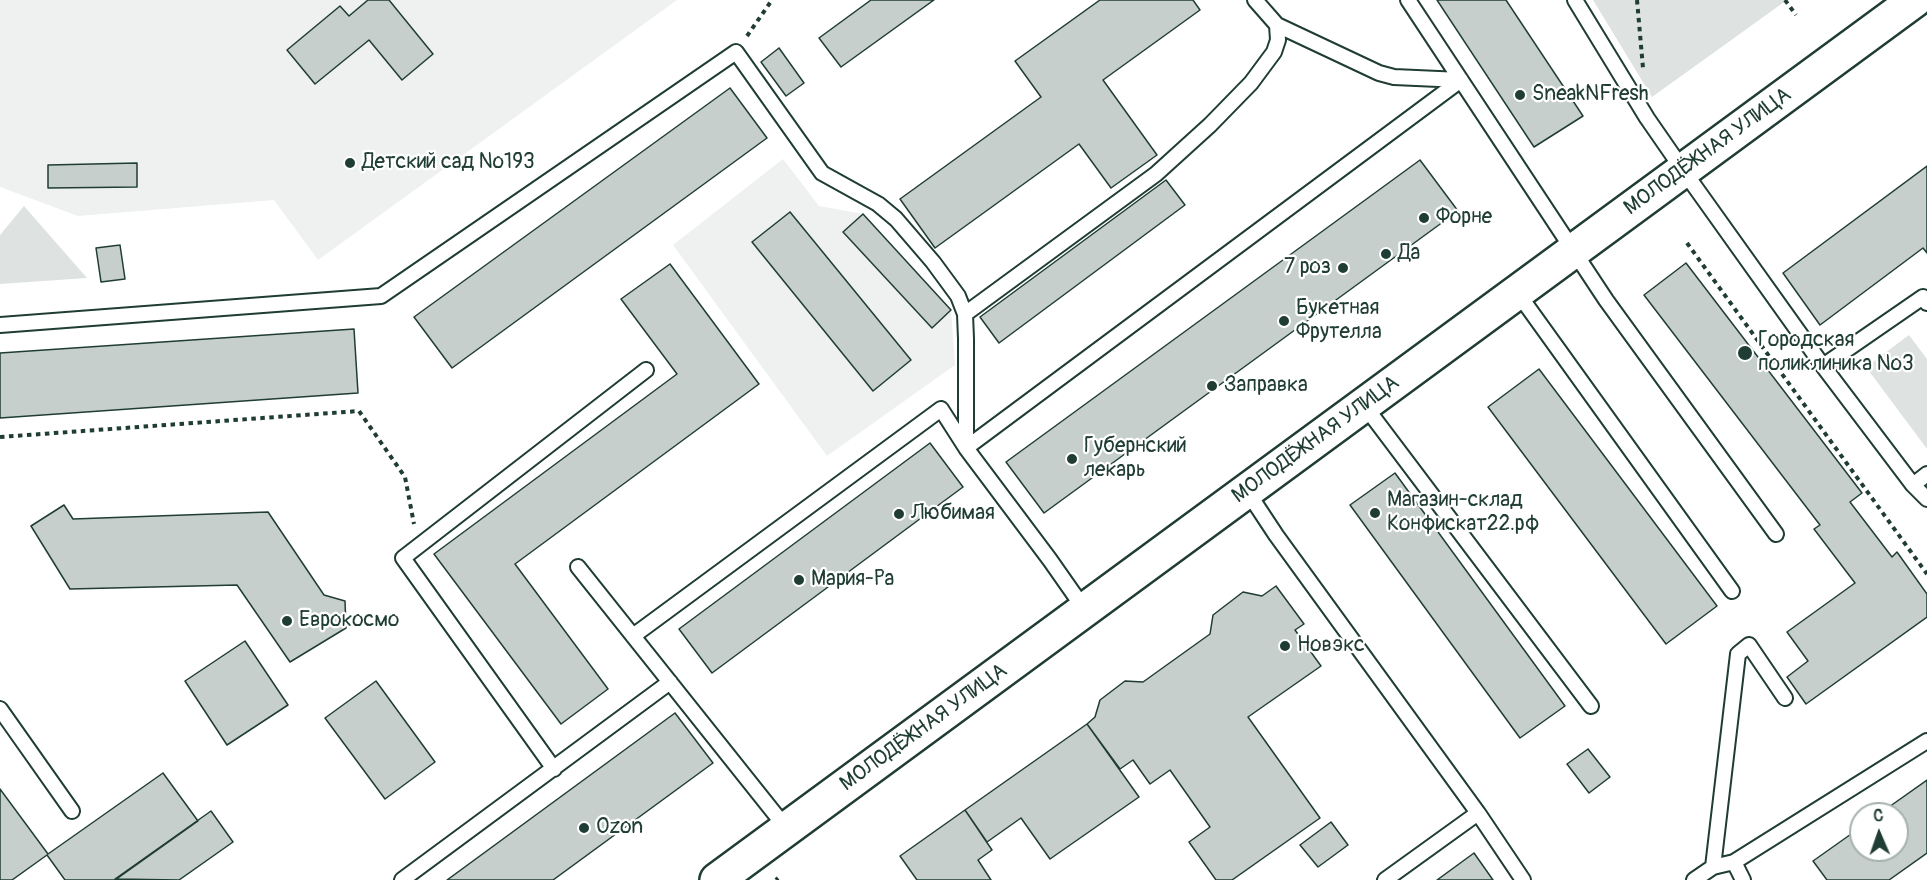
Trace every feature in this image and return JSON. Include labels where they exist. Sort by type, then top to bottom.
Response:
[{"type":"street","name":"МОЛОДЁЖНАЯ УЛИЦА","points":[[717,880],[1914,0]]},
{"type":"lane","points":[[1255,0],[1276,25],[1379,73],[1394,77],[1461,80]]},
{"type":"lane","points":[[1408,0],[1606,300],[1776,534]]},
{"type":"lane","points":[[1575,0],[1647,118],[1683,170],[1823,366],[1927,499]]},
{"type":"lane","points":[[964,314],[1156,174],[1210,125],[1251,84],[1274,52],[1278,40],[1276,25]]},
{"type":"lane","points":[[0,325],[381,296],[736,52],[822,173],[878,204],[896,219],[933,262],[958,296],[964,314],[966,448]]},
{"type":"lane","points":[[966,448],[1461,80]]},
{"type":"lane","points":[[1517,292],[1732,591]]},
{"type":"lane","points":[[1823,366],[1923,297],[1927,303]]},
{"type":"lane","points":[[554,769],[403,558],[646,370]]},
{"type":"lane","points":[[1364,405],[1591,706]]},
{"type":"lane","points":[[633,636],[941,409],[966,448],[1085,610]]},
{"type":"lane","points":[[1913,484],[1927,474]]},
{"type":"lane","points":[[1247,491],[1276,535],[1478,813],[1523,880]]},
{"type":"lane","points":[[578,567],[788,829]]},
{"type":"lane","points":[[1713,867],[1738,654],[1749,645],[1785,698]]},
{"type":"lane","points":[[402,880],[670,682]]},
{"type":"lane","points":[[0,709],[72,811]]},
{"type":"lane","points":[[1694,880],[1713,867],[1734,862],[1927,741]]},
{"type":"lane","points":[[1385,880],[1478,813]]},
{"type":"lane","points":[[1734,862],[1743,880]]},
{"type":"path","points":[[736,52],[772,0]]},
{"type":"path","points":[[1637,0],[1643,71]]},
{"type":"path","points":[[1785,0],[1796,15]]},
{"type":"path","points":[[1687,243],[1927,574]]},
{"type":"path","points":[[0,436],[359,411],[405,477]]},
{"type":"shaded area","name":"Детский сад №193","points":[[0,0],[677,0],[318,260],[274,200],[78,216],[0,187]]},
{"type":"shaded area","points":[[1593,0],[1787,0],[1652,97]]},
{"type":"shaded area","points":[[783,159],[819,206],[863,214],[951,310],[955,365],[827,456],[673,245]]},
{"type":"shaded area","points":[[24,206],[87,278],[0,284],[0,235]]},
{"type":"shaded area","points":[[1909,335],[1927,359],[1927,449],[1866,367]]},
{"type":"building","points":[[368,0],[389,0],[433,54],[402,80],[369,40],[315,84],[287,50],[340,6],[349,16]]},
{"type":"building","points":[[871,0],[934,0],[841,67],[819,38]]},
{"type":"building","points":[[1100,0],[1193,0],[1200,10],[1103,80],[1157,155],[1111,188],[1079,144],[935,248],[900,199],[1041,97],[1015,61]]},
{"type":"building","points":[[1437,0],[1506,0],[1583,116],[1534,147]]},
{"type":"building","points":[[779,48],[804,83],[786,96],[761,62]]},
{"type":"building","points":[[730,88],[767,138],[452,368],[414,317]]},
{"type":"building","points":[[1420,160],[1458,211],[1044,513],[1006,462]]},
{"type":"building","points":[[137,163],[137,187],[48,188],[48,165]]},
{"type":"building","points":[[1927,166],[1927,253],[1923,248],[1820,325],[1783,273]]},
{"type":"building","points":[[1166,180],[1185,205],[999,343],[980,317]]},
{"type":"building","points":[[790,212],[911,360],[873,391],[752,242]]},
{"type":"building","points":[[863,214],[951,310],[932,328],[843,232]]},
{"type":"building","points":[[120,245],[125,279],[101,282],[96,248]]},
{"type":"building","points":[[1686,263],[1862,493],[1850,502],[1892,557],[1897,552],[1927,594],[1927,617],[1806,704],[1787,677],[1808,661],[1787,632],[1855,583],[1814,529],[1820,525],[1644,295]]},
{"type":"building","points":[[670,264],[759,384],[515,564],[608,689],[561,724],[434,554],[677,374],[621,299]]},
{"type":"building","points":[[354,329],[358,393],[0,418],[0,353]]},
{"type":"building","points":[[1539,369],[1717,606],[1666,644],[1488,407]]},
{"type":"building","points":[[930,443],[963,487],[712,673],[679,629]]},
{"type":"building","points":[[1395,473],[1565,706],[1520,738],[1350,505]]},
{"type":"building","points":[[64,505],[73,519],[268,512],[324,595],[345,601],[346,628],[290,662],[237,585],[70,589],[31,526]]},
{"type":"building","points":[[1276,586],[1304,624],[1295,630],[1321,666],[1248,717],[1320,818],[1232,880],[1216,880],[1189,842],[1210,827],[1170,770],[1150,784],[1133,760],[1120,769],[1087,724],[1095,717],[1100,700],[1125,681],[1143,682],[1210,634],[1213,615],[1243,592],[1262,596]]},
{"type":"building","points":[[245,641],[288,705],[227,745],[185,681]]},
{"type":"building","points":[[376,681],[435,762],[385,799],[325,718]]},
{"type":"building","points":[[675,713],[713,763],[553,880],[447,880]]},
{"type":"building","points":[[1087,724],[1139,797],[1050,859],[1021,818],[987,842],[965,810]]},
{"type":"building","points":[[1588,749],[1610,777],[1589,793],[1567,764]]},
{"type":"building","points":[[163,773],[198,821],[115,880],[65,880],[47,855],[12,880],[0,880],[0,789],[48,854]]},
{"type":"building","points":[[1927,780],[1927,853],[1889,880],[1827,880],[1813,861],[1849,836],[1849,862],[1909,862],[1909,802],[1896,802]]},
{"type":"building","points":[[965,810],[992,850],[978,860],[991,880],[917,880],[900,856]]},
{"type":"building","points":[[211,811],[233,842],[179,880],[115,879]]},
{"type":"building","points":[[1331,822],[1348,845],[1318,867],[1300,845]]},
{"type":"building","points":[[1474,853],[1493,880],[1437,880]]},
{"type":"place","name":"SneakNFresh","points":[[1520,95]]},
{"type":"place","name":"Детский сад №193","points":[[350,163]]},
{"type":"place","name":"Форне","points":[[1424,218]]},
{"type":"place","name":"Да","points":[[1386,254]]},
{"type":"place","name":"7 роз","points":[[1343,268]]},
{"type":"place","name":"Букетная Фрутелла","points":[[1284,321]]},
{"type":"place","name":"Городская поликлиника №3","points":[[1745,353]]},
{"type":"place","name":"Заправка","points":[[1212,386]]},
{"type":"place","name":"Губернский лекарь","points":[[1072,459]]},
{"type":"place","name":"Магазин-склад Конфискат22.рф","points":[[1375,513]]},
{"type":"place","name":"Любимая","points":[[899,514]]},
{"type":"place","name":"Мария-Ра","points":[[799,580]]},
{"type":"place","name":"Еврокосмо","points":[[287,621]]},
{"type":"place","name":"Новэкс","points":[[1285,646]]},
{"type":"place","name":"Ozon","points":[[584,828]]}]
